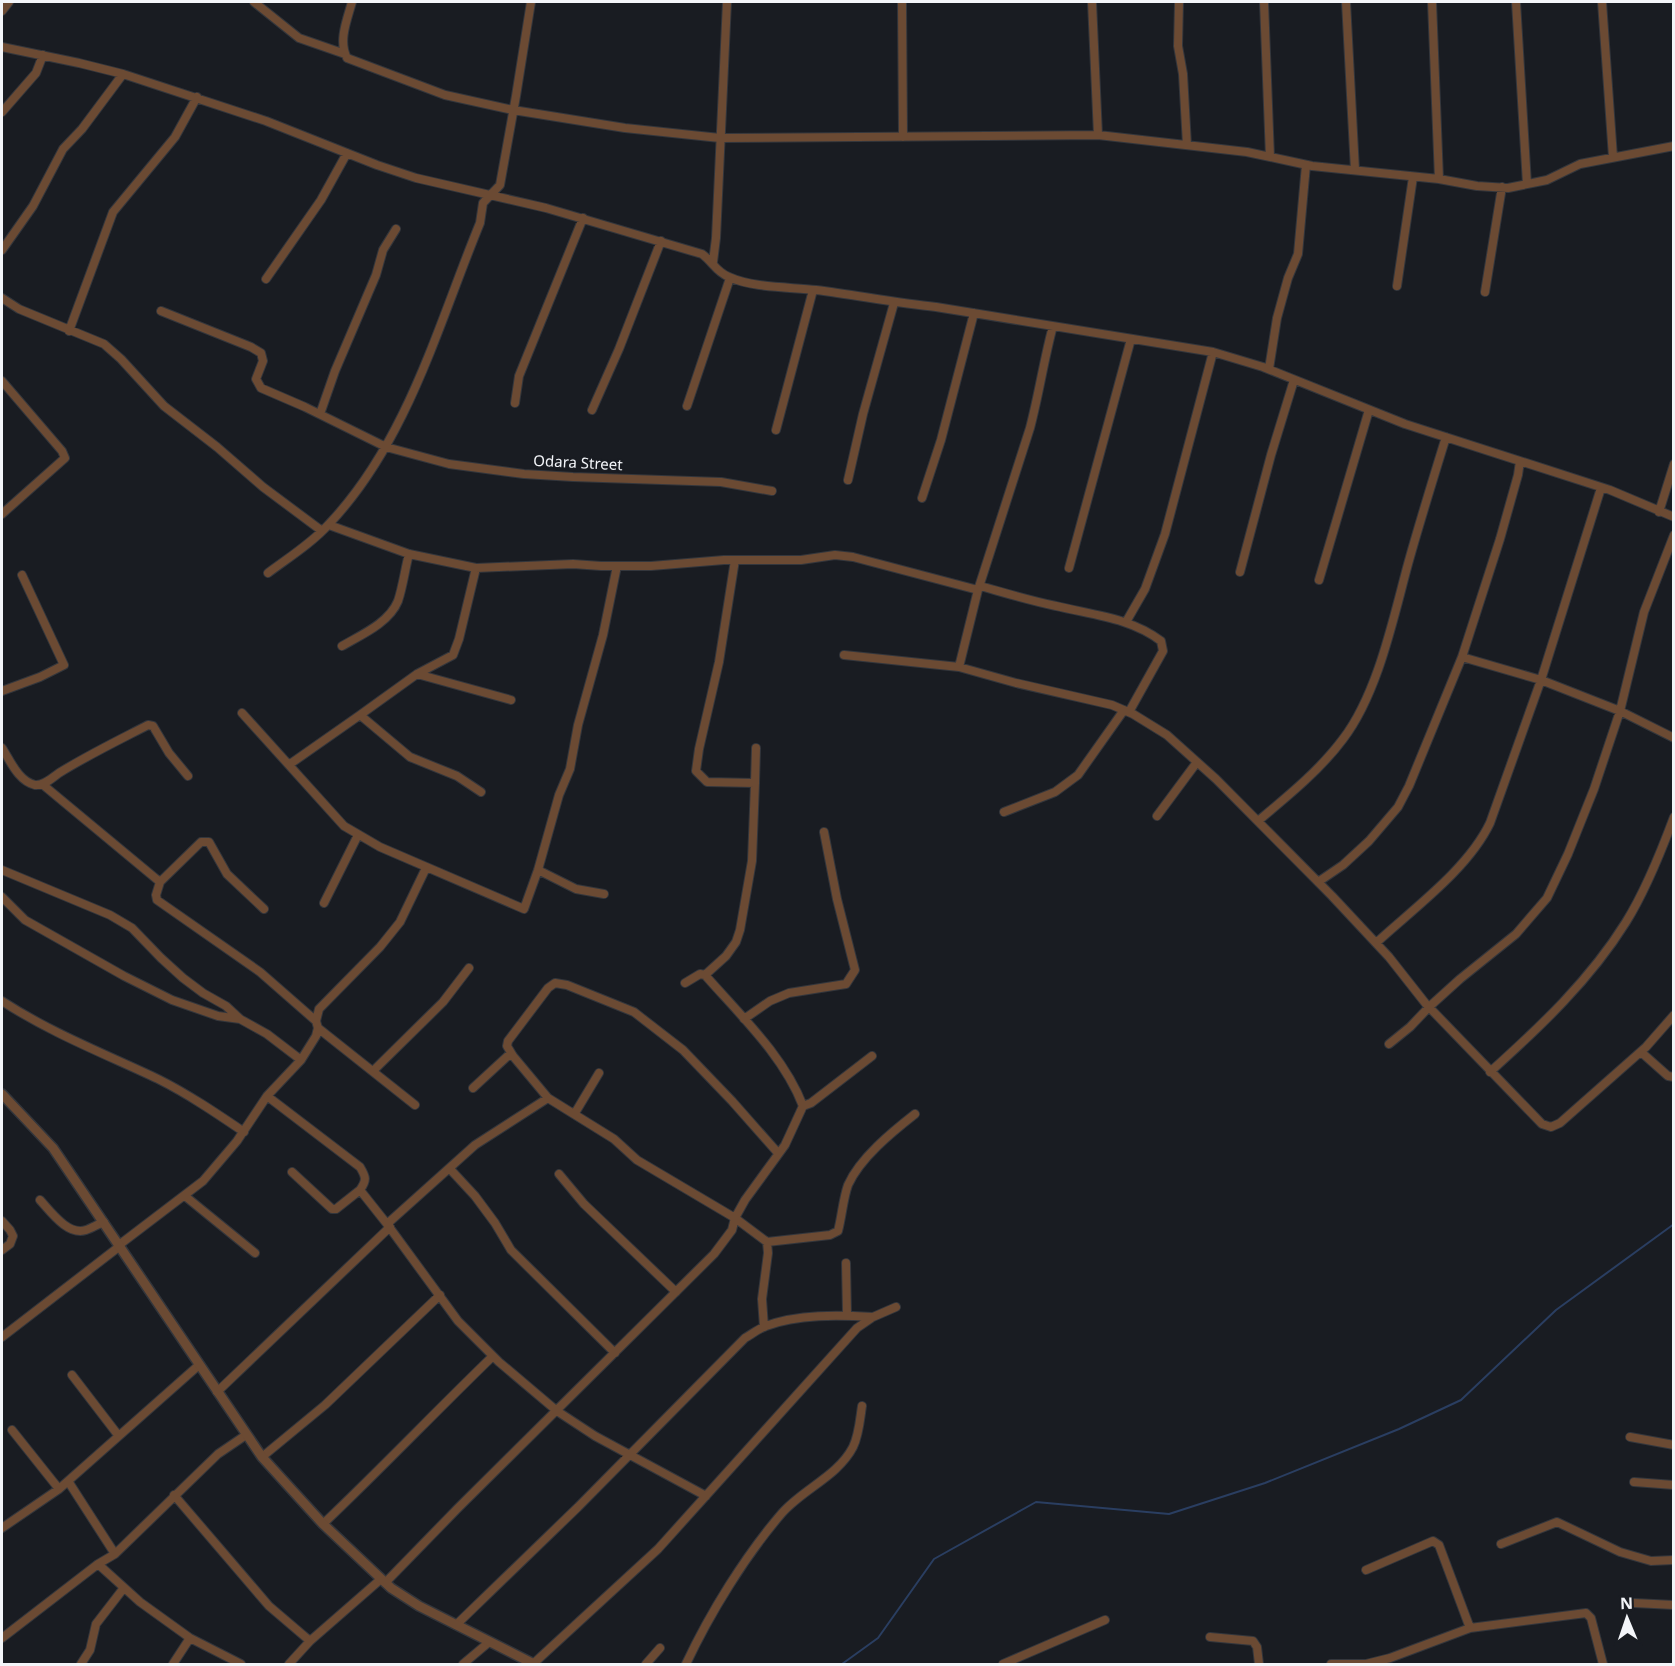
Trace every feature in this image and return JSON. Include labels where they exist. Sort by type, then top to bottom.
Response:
[{"type":"street","points":[[2,11],[9,2]]},
{"type":"street","points":[[254,2],[299,38],[345,54]]},
{"type":"street","points":[[352,2],[342,50],[347,58],[445,95],[513,110],[625,128],[720,138],[1098,135],[1247,152],[1306,165],[1502,187],[1547,180],[1580,164],[1674,147]]},
{"type":"street","points":[[268,573],[325,528],[360,487],[386,447],[427,359],[480,223],[483,204],[500,185],[531,2]]},
{"type":"street","points":[[712,262],[727,2]]},
{"type":"street","points":[[902,2],[903,137]]},
{"type":"street","points":[[1092,2],[1098,135]]},
{"type":"street","points":[[1179,2],[1178,46],[1183,74],[1187,145]]},
{"type":"street","points":[[1264,2],[1270,157]]},
{"type":"street","points":[[1346,2],[1355,170]]},
{"type":"street","points":[[1432,2],[1439,179]]},
{"type":"street","points":[[1516,2],[1527,184]]},
{"type":"street","points":[[1602,2],[1612,158]]},
{"type":"street","points":[[2,47],[123,74],[266,121],[416,178],[583,218],[702,254],[718,271],[730,278],[974,313],[1213,352],[1269,369],[1404,424],[1610,490],[1674,517]]},
{"type":"street","points":[[2,112],[36,73],[43,55]]},
{"type":"street","points":[[2,250],[33,206],[63,149],[82,129],[123,74]]},
{"type":"street","points":[[69,331],[113,212],[175,137],[197,97]]},
{"type":"street","points":[[267,279],[321,200],[347,153]]},
{"type":"street","points":[[1269,369],[1277,318],[1288,278],[1298,254],[1306,165]]},
{"type":"street","points":[[1397,286],[1413,177]]},
{"type":"street","points":[[1485,292],[1502,187]]},
{"type":"street","points":[[515,403],[519,376],[583,218]]},
{"type":"street","points":[[320,414],[335,371],[376,275],[383,250],[396,229]]},
{"type":"street","points":[[592,410],[619,350],[661,241]]},
{"type":"street","points":[[687,406],[730,278]]},
{"type":"street","points":[[776,429],[813,290]]},
{"type":"street","points":[[2,298],[19,309],[104,344],[164,406],[217,447],[263,487],[325,528],[409,554],[476,568],[573,564],[651,566],[735,560],[801,560],[835,555],[853,557],[1126,622],[1149,631],[1161,641],[1163,651],[1126,711],[1078,775],[1055,792],[1004,812]]},
{"type":"street","points":[[849,480],[863,414],[894,303]]},
{"type":"street","name":"Odara Street","points":[[161,311],[251,346],[261,353],[263,361],[256,379],[261,388],[386,447],[449,464],[524,474],[721,482],[772,491]]},
{"type":"street","points":[[922,498],[941,440],[974,313]]},
{"type":"street","points":[[959,667],[979,588],[1038,401],[1045,356],[1053,326]]},
{"type":"street","points":[[1069,568],[1131,339]]},
{"type":"street","points":[[1126,622],[1145,589],[1165,534],[1213,352]]},
{"type":"street","points":[[1240,572],[1271,455],[1294,380]]},
{"type":"street","points":[[2,381],[62,451],[65,458],[2,514]]},
{"type":"street","points":[[1319,580],[1368,410]]},
{"type":"street","points":[[1258,821],[1323,763],[1344,738],[1359,714],[1388,639],[1422,513],[1446,437]]},
{"type":"street","points":[[1318,882],[1369,841],[1398,807],[1409,786],[1462,657],[1500,539],[1521,461]]},
{"type":"street","points":[[1659,512],[1674,464]]},
{"type":"street","points":[[1376,943],[1464,863],[1481,841],[1490,823],[1540,680],[1601,488]]},
{"type":"street","points":[[1389,1044],[1460,979],[1516,934],[1547,898],[1569,854],[1594,789],[1620,711],[1644,612],[1674,535]]},
{"type":"street","points":[[342,646],[375,627],[391,612],[397,603],[409,554]]},
{"type":"street","points":[[735,560],[720,662],[699,749],[696,771],[707,782],[754,783]]},
{"type":"street","points":[[242,713],[344,826],[426,868],[524,909],[538,870],[558,795],[570,769],[578,725],[603,634],[617,566]]},
{"type":"street","points":[[290,764],[417,674],[453,655],[476,568]]},
{"type":"street","points":[[2,691],[64,665],[22,575]]},
{"type":"street","points":[[844,655],[959,667],[1112,705],[1167,735],[1258,821],[1318,882],[1376,943],[1429,1007],[1542,1124],[1551,1127],[1560,1123],[1641,1052],[1674,1015]]},
{"type":"street","points":[[1462,657],[1540,680],[1620,711],[1674,738]]},
{"type":"street","points":[[417,674],[511,700]]},
{"type":"street","points":[[360,715],[410,757],[457,776],[481,792]]},
{"type":"street","points":[[2,748],[14,769],[23,779],[34,784],[42,784],[148,725],[153,726],[169,753],[188,776]]},
{"type":"street","points":[[705,975],[726,956],[736,942],[740,930],[752,861],[756,748]]},
{"type":"street","points":[[1157,816],[1197,762]]},
{"type":"street","points":[[42,784],[160,882]]},
{"type":"street","points":[[1490,1072],[1541,1025],[1581,982],[1626,922],[1647,881],[1674,817]]},
{"type":"street","points":[[744,1019],[770,1001],[789,993],[846,984],[855,970],[837,899],[824,832]]},
{"type":"street","points":[[324,903],[358,835]]},
{"type":"street","points":[[264,909],[227,874],[206,840],[201,842],[160,882],[156,895],[157,900],[260,972],[317,1024],[415,1105]]},
{"type":"street","points":[[2,1337],[203,1181],[244,1132],[267,1096],[301,1060],[316,1036],[319,1009],[380,947],[400,922],[426,868]]},
{"type":"street","points":[[2,870],[110,915],[132,928],[183,978],[203,993],[226,1005],[240,1019],[267,1034],[301,1060]]},
{"type":"street","points":[[538,870],[576,889],[604,894]]},
{"type":"street","points":[[2,897],[25,920],[124,976],[172,1000],[218,1016],[240,1019]]},
{"type":"street","points":[[373,1071],[443,1002],[469,968]]},
{"type":"street","points":[[289,1665],[310,1641],[383,1581],[714,1254],[732,1230],[735,1218],[745,1200],[785,1145],[802,1106],[795,1085],[744,1019],[705,975],[700,974],[685,983]]},
{"type":"street","points":[[778,1153],[683,1050],[634,1012],[567,985],[555,983],[548,988],[508,1041],[507,1046],[511,1053],[548,1098],[614,1138],[637,1160],[735,1218],[767,1242],[830,1235],[838,1231],[848,1186],[859,1168],[889,1135],[915,1114]]},
{"type":"street","points":[[2,1000],[69,1039],[197,1100],[244,1132]]},
{"type":"street","points":[[1641,1052],[1668,1076],[1674,1077]]},
{"type":"street","points":[[473,1088],[511,1053]]},
{"type":"street","points":[[802,1106],[811,1103],[872,1056]]},
{"type":"street","points":[[574,1113],[599,1073]]},
{"type":"street","points":[[2,1094],[53,1148],[262,1457],[323,1524],[383,1581],[419,1606],[534,1664],[658,1549],[849,1337],[873,1317],[896,1307]]},
{"type":"street","points":[[267,1096],[360,1167],[366,1177],[360,1190],[336,1209],[332,1209],[292,1172]]},
{"type":"street","points":[[217,1392],[388,1225],[475,1145],[548,1098]]},
{"type":"street","points":[[450,1169],[475,1196],[495,1223],[511,1251],[615,1353]]},
{"type":"street","points":[[559,1174],[584,1204],[676,1292]]},
{"type":"street","points":[[360,1190],[458,1321],[493,1356],[557,1411],[595,1436],[706,1496]]},
{"type":"street","points":[[185,1196],[255,1253]]},
{"type":"street","points":[[40,1200],[54,1216],[72,1230],[84,1231],[104,1221]]},
{"type":"street","points":[[2,1221],[13,1236],[10,1244],[2,1250]]},
{"type":"street","points":[[764,1327],[762,1299],[768,1253],[767,1242]]},
{"type":"street","points":[[846,1263],[847,1315]]},
{"type":"street","points":[[262,1457],[325,1405],[440,1295]]},
{"type":"street","points":[[456,1625],[631,1454],[745,1338],[764,1327],[792,1320],[847,1315],[873,1317]]},
{"type":"street","points":[[323,1524],[493,1356]]},
{"type":"street","points":[[2,1528],[59,1489],[199,1365]]},
{"type":"street","points":[[72,1375],[118,1435]]},
{"type":"street","points":[[686,1665],[729,1587],[782,1513],[842,1462],[854,1446],[862,1406]]},
{"type":"street","points":[[12,1430],[59,1489]]},
{"type":"street","points":[[2,1638],[98,1564],[115,1554],[218,1454],[246,1435]]},
{"type":"street","points":[[1630,1437],[1674,1445]]},
{"type":"street","points":[[68,1481],[115,1554]]},
{"type":"street","points":[[1634,1482],[1674,1485]]},
{"type":"street","points":[[174,1495],[269,1606],[310,1641]]},
{"type":"street","points":[[1501,1544],[1557,1522],[1620,1552],[1652,1561],[1674,1560]]},
{"type":"street","points":[[1366,1570],[1433,1541],[1439,1545],[1470,1628]]},
{"type":"street","points":[[98,1564],[123,1589],[190,1638],[241,1665]]},
{"type":"street","points":[[81,1665],[90,1650],[96,1624],[123,1589]]},
{"type":"street","points":[[1634,1603],[1674,1605]]},
{"type":"street","points":[[1331,1664],[1366,1664],[1390,1658],[1470,1628],[1586,1613],[1591,1618],[1603,1665]]},
{"type":"street","points":[[1003,1665],[1105,1620]]},
{"type":"street","points":[[1210,1637],[1253,1641],[1257,1647],[1259,1665]]},
{"type":"street","points":[[173,1665],[190,1638]]},
{"type":"street","points":[[464,1665],[488,1642]]},
{"type":"street","points":[[646,1665],[660,1648]]},
{"type":"waterway","points":[[842,1664],[878,1638],[934,1559],[1036,1502],[1169,1514],[1265,1483],[1399,1429],[1461,1400],[1556,1310],[1674,1224]]}]
